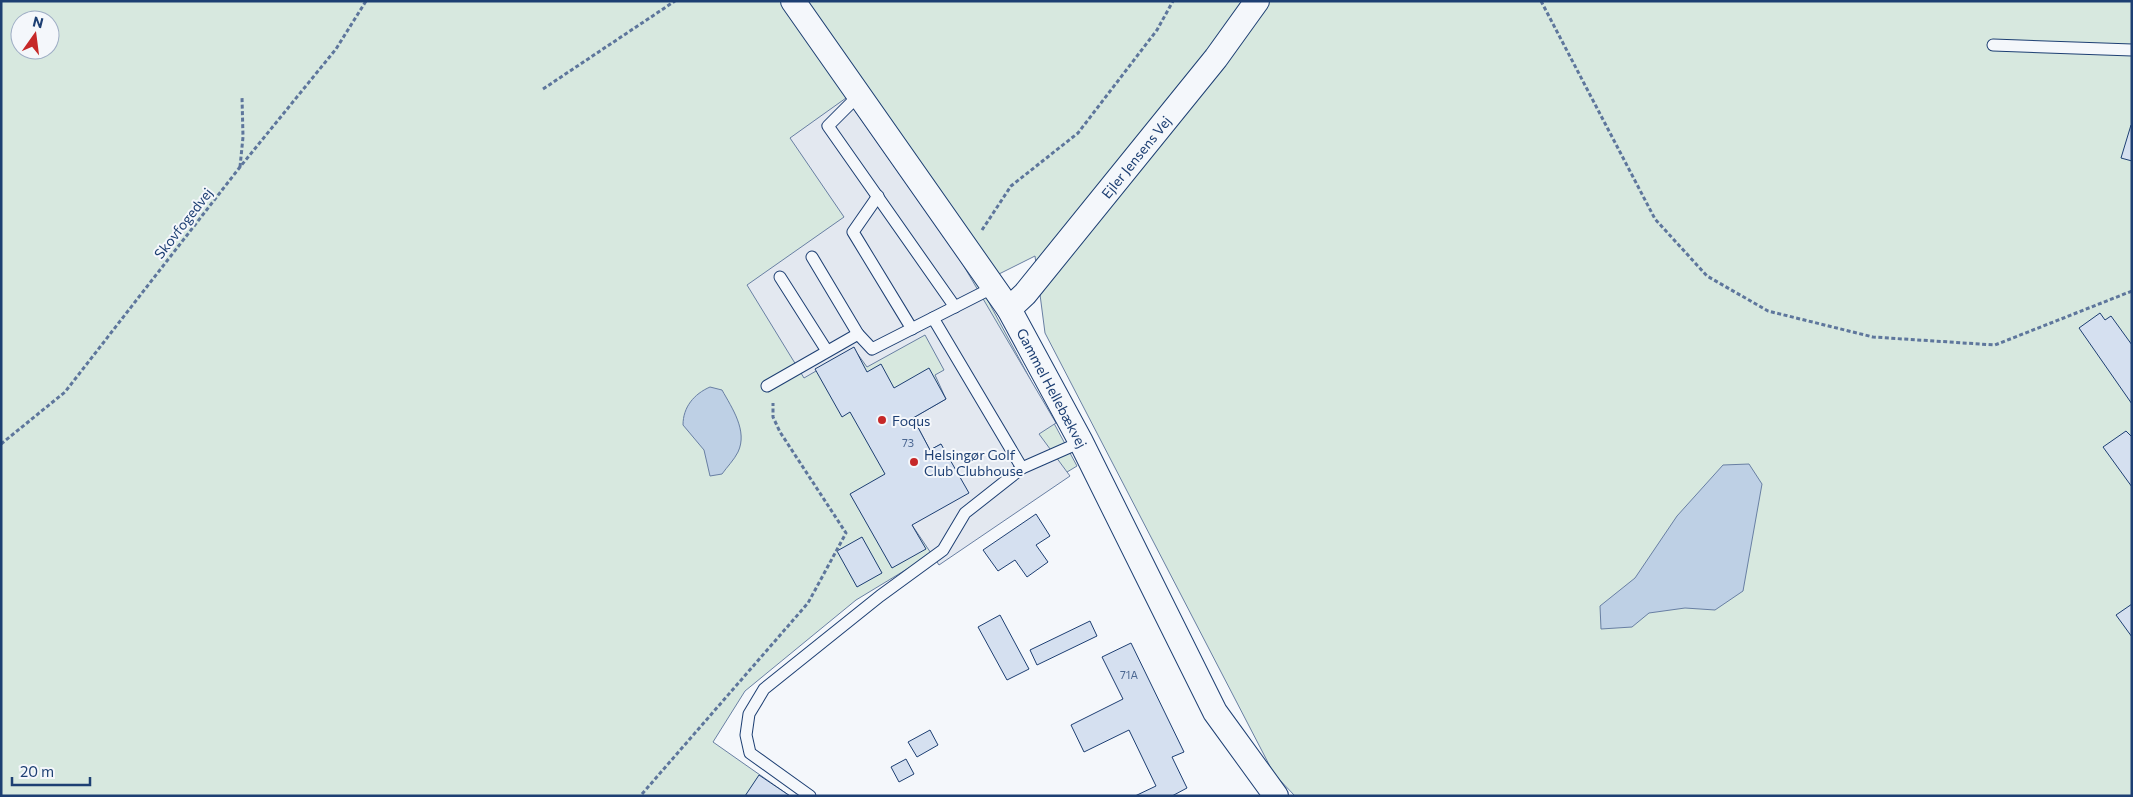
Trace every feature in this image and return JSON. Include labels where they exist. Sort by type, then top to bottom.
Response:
[{"type":"street","name":"Gammel Hellebækvej","points":[[793,1],[1010,309],[1081,442],[1215,712],[1276,796]]},
{"type":"street","name":"Ejler Jensens Vej","points":[[1010,309],[1025,294],[1216,58],[1257,1]]},
{"type":"lane","points":[[1993,45],[2132,50]]},
{"type":"lane","points":[[859,95],[828,126],[956,307]]},
{"type":"lane","points":[[878,196],[853,232],[912,329]]},
{"type":"lane","points":[[812,257],[858,334],[872,348],[994,287]]},
{"type":"lane","points":[[780,277],[828,351]]},
{"type":"lane","points":[[933,318],[1022,468]]},
{"type":"lane","points":[[767,386],[858,334]]},
{"type":"lane","points":[[810,796],[750,753],[746,735],[749,714],[764,688],[880,596],[943,550],[965,512],[1022,468],[1081,442]]},
{"type":"path","name":"Skovfogedvej","points":[[1,444],[66,392],[240,167],[336,49],[366,1]]},
{"type":"path","points":[[543,89],[675,1]]},
{"type":"path","points":[[969,252],[1011,186],[1078,133],[1157,30],[1173,1]]},
{"type":"path","points":[[1541,1],[1655,219],[1707,276],[1768,311],[1873,337],[1995,345],[2132,291]]},
{"type":"path","points":[[240,167],[243,137],[242,97]]},
{"type":"path","points":[[642,794],[808,603],[846,533],[773,417],[772,404],[779,379]]},
{"type":"shaded area","points":[[1,1],[2132,1],[2132,796],[1295,796],[1274,774],[1045,333],[1035,256],[979,284],[1077,466],[856,600],[745,691],[713,742],[790,796],[1,796]]},
{"type":"shaded area","points":[[846,98],[962,263],[1056,423],[1039,434],[1070,476],[939,565],[912,525],[941,444],[930,450],[913,418],[946,399],[935,375],[944,370],[925,335],[867,367],[854,349],[804,378],[747,285],[844,217],[790,138]]},
{"type":"water","points":[[710,387],[722,390],[730,404],[738,420],[741,444],[738,452],[722,474],[710,476],[704,450],[683,425],[685,412],[690,402],[699,393]]},
{"type":"water","points":[[1749,464],[1762,484],[1743,591],[1715,610],[1685,608],[1649,613],[1632,627],[1601,629],[1600,606],[1635,578],[1677,516],[1723,465]]},
{"type":"building","points":[[2132,126],[2132,161],[2121,158]]},
{"type":"building","points":[[2100,313],[2105,320],[2111,316],[2132,345],[2132,404],[2079,328]]},
{"type":"building","name":"Helsingør Golf Club Clubhouse","points":[[854,347],[867,372],[881,364],[894,388],[929,368],[946,399],[913,418],[930,450],[941,444],[969,493],[912,525],[926,549],[892,568],[850,494],[885,474],[850,412],[842,417],[815,369]]},
{"type":"building","points":[[2126,431],[2132,437],[2132,487],[2103,447]]},
{"type":"building","points":[[1036,514],[1050,536],[1036,545],[1048,562],[1027,577],[1015,560],[998,571],[983,550]]},
{"type":"building","points":[[862,537],[882,573],[857,587],[837,551]]},
{"type":"building","points":[[2132,604],[2132,637],[2116,615]]},
{"type":"building","points":[[1000,615],[1029,669],[1007,680],[978,627]]},
{"type":"building","points":[[1090,621],[1097,636],[1037,665],[1030,650]]},
{"type":"building","points":[[1131,643],[1184,752],[1172,757],[1187,788],[1172,796],[1135,796],[1156,786],[1129,730],[1084,752],[1071,725],[1123,699],[1102,657]]},
{"type":"building","points":[[930,730],[938,745],[917,757],[908,742]]},
{"type":"building","points":[[906,759],[914,774],[899,782],[891,767]]},
{"type":"building","points":[[759,775],[790,796],[745,796]]},
{"type":"place","name":"Foqus","points":[[882,420]]},
{"type":"place","name":"Helsingør Golf Club Clubhouse","points":[[914,462]]}]
